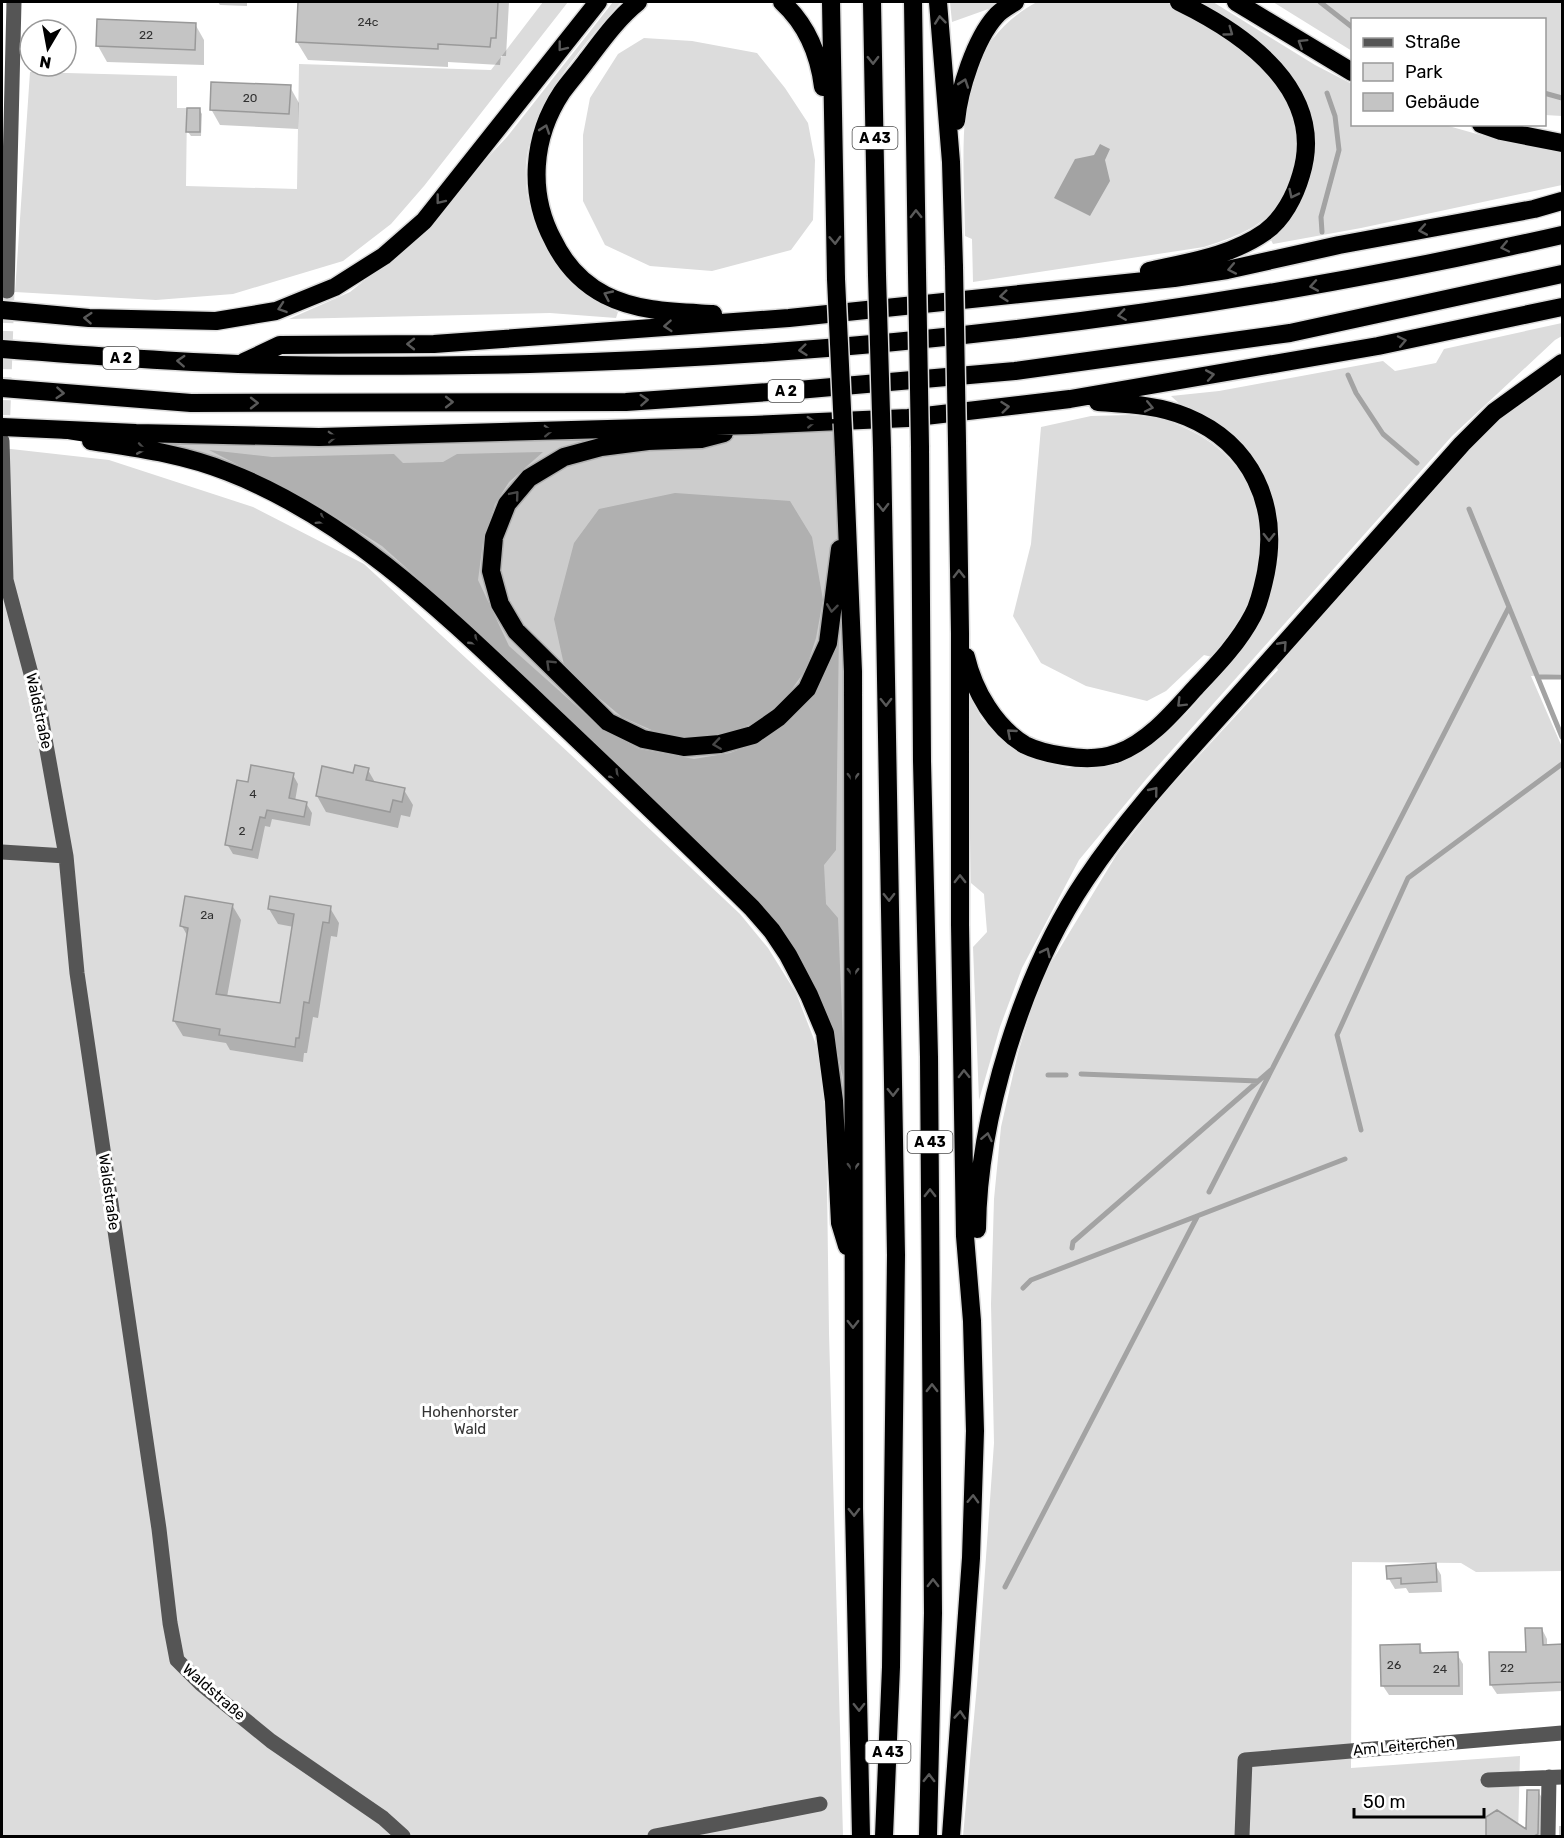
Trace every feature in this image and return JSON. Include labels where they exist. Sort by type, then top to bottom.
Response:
[{"type":"highway","points":[[2,310],[89,318],[216,321],[276,311],[335,287],[384,256],[424,221],[598,2]]},
{"type":"highway","points":[[638,2],[620,16],[561,94],[545,125],[537,155],[536,188],[544,223],[570,267],[587,284],[607,296],[642,308],[789,318]]},
{"type":"highway","points":[[782,2],[793,12],[809,35],[820,65],[824,89],[827,163],[834,201]]},
{"type":"highway","points":[[831,2],[836,279],[853,671],[854,1497],[861,1836]]},
{"type":"highway","name":"A 43","points":[[872,2],[896,1255],[891,1667],[884,1836]]},
{"type":"highway","name":"A 43","points":[[913,2],[922,761],[929,1080],[933,1613],[928,1836]]},
{"type":"highway","points":[[938,2],[951,162],[954,267],[960,633],[960,924],[965,1236],[972,1321],[975,1431],[971,1558],[951,1836]]},
{"type":"highway","points":[[951,162],[958,102],[978,46],[997,16],[1015,2]]},
{"type":"highway","points":[[1062,290],[1221,254],[1240,246],[1266,231],[1276,221],[1291,200],[1299,183],[1307,148],[1305,130],[1296,99],[1282,77],[1265,57],[1221,26],[1179,2]]},
{"type":"highway","points":[[1236,2],[1351,71]]},
{"type":"highway","points":[[1486,126],[1563,143]]},
{"type":"highway","points":[[240,364],[280,345],[434,344],[789,318],[1174,278],[1227,270],[1339,245],[1534,209],[1563,201]]},
{"type":"highway","name":"A 2","points":[[2,349],[240,364],[438,366],[633,361],[789,352],[975,334],[1247,298],[1375,275],[1563,234]]},
{"type":"highway","name":"A 2","points":[[2,388],[191,403],[626,402],[798,390],[1015,371],[1290,333],[1563,274]]},
{"type":"highway","points":[[21,429],[319,437],[752,425],[908,418],[1070,399],[1378,345],[1563,307]]},
{"type":"highway","points":[[972,1321],[977,1282],[977,1214],[981,1164],[1002,1068],[1039,966],[1063,916],[1084,881],[1174,767],[1462,444],[1494,412],[1563,363]]},
{"type":"highway","points":[[960,633],[969,672],[986,706],[1008,732],[1026,745],[1045,752],[1081,759],[1117,753],[1141,740],[1162,723],[1218,664],[1254,613],[1263,585],[1269,554],[1269,519],[1262,490],[1249,465],[1215,431],[1186,416],[1144,405],[1070,399]]},
{"type":"highway","points":[[752,425],[700,439],[648,441],[612,446],[564,457],[530,478],[507,504],[494,537],[491,571],[500,604],[516,631],[608,722],[644,739],[684,747],[720,744],[753,735],[779,717],[807,689],[828,643],[846,508]]},
{"type":"highway","points":[[2,427],[172,454],[228,472],[316,516],[371,552],[470,637],[752,908],[772,931],[788,955],[809,995],[825,1033],[834,1101],[840,1222],[853,1265]]},
{"type":"street","points":[[6,291],[14,2]]},
{"type":"street","name":"Waldstraße","points":[[2,441],[6,580],[39,700],[66,856],[77,973],[177,1660],[201,1684],[271,1741],[383,1818],[403,1836]]},
{"type":"street","points":[[2,852],[66,856]]},
{"type":"street","name":"Am Leiterchen","points":[[1242,1836],[1245,1760],[1563,1733]]},
{"type":"street","points":[[1488,1780],[1556,1777],[1548,1836]]},
{"type":"street","points":[[655,1836],[820,1804]]},
{"type":"highlighted area","points":[[843,421],[853,671],[853,1265],[840,1223],[834,1101],[825,1033],[788,955],[752,908],[470,637],[371,552],[316,516],[228,472],[172,454],[21,429],[319,437]]},
{"type":"green space","points":[[543,2],[568,2],[424,186],[391,224],[343,261],[233,294],[156,300],[15,292],[30,78],[78,78],[78,73],[177,76],[177,108],[187,108],[186,186],[297,189],[299,64],[491,70]]},
{"type":"green space","points":[[613,2],[621,2],[579,52],[544,106],[532,135],[526,165],[528,197],[545,246],[569,280],[590,297],[618,312],[616,318],[550,313],[289,319],[350,292],[413,241],[507,137]]},
{"type":"green space","points":[[950,2],[1000,2],[994,7],[952,22]]},
{"type":"green space","points":[[1037,2],[1165,2],[1180,8],[1258,63],[1276,82],[1285,97],[1296,130],[1296,165],[1283,198],[1272,212],[1249,229],[1204,247],[973,282],[972,239],[965,236],[964,131],[969,90],[979,61],[992,40],[1008,22]]},
{"type":"green space","points":[[1201,2],[1213,2],[1315,65],[1351,83],[1351,126],[1449,126],[1505,142],[1562,153],[1562,185],[1361,228],[1273,244],[1271,240],[1289,221],[1306,189],[1314,150],[1313,130],[1302,93],[1291,76],[1278,59],[1251,35]]},
{"type":"green space","points":[[1273,2],[1562,2],[1562,116],[1546,115],[1546,18],[1351,18],[1351,50]]},
{"type":"green space","points":[[644,38],[692,41],[757,53],[785,88],[808,123],[815,160],[813,220],[791,250],[712,271],[650,266],[605,245],[583,201],[583,135],[590,98],[618,54]]},
{"type":"green space","points":[[1562,323],[1562,336],[1452,436],[1147,778],[1079,860],[1022,968],[1000,1027],[979,1100],[973,947],[987,932],[984,894],[971,883],[967,700],[970,697],[982,719],[1011,746],[1041,761],[1068,768],[1096,765],[1148,746],[1186,714],[1245,646],[1273,587],[1279,556],[1277,516],[1267,484],[1171,396],[1219,391],[1383,361],[1395,371],[1436,363],[1444,349]]},
{"type":"green space","points":[[1562,371],[1562,674],[1531,676],[1562,747],[1562,1571],[1476,1572],[1461,1563],[1352,1562],[1351,1768],[1520,1756],[1518,1836],[963,1836],[977,1685],[994,1443],[991,1304],[994,1199],[1001,1127],[1018,1053],[1040,981],[1117,854],[1160,798],[1278,670],[1276,666],[1451,468],[1503,416]]},
{"type":"green space","points":[[1129,415],[1169,421],[1210,442],[1229,459],[1244,478],[1254,500],[1260,524],[1262,548],[1258,574],[1250,599],[1228,636],[1212,657],[1204,655],[1166,691],[1147,701],[1086,686],[1041,663],[1013,616],[1031,544],[1041,427],[1091,416]]},
{"type":"green space","name":"Hohenhorster Wald","points":[[2,448],[109,460],[253,507],[364,564],[740,914],[768,948],[796,993],[817,1047],[826,1111],[829,1333],[843,1836],[2,1836]]},
{"type":"green space","points":[[209,450],[272,457],[394,454],[403,463],[443,462],[457,454],[543,452],[509,482],[495,504],[483,542],[478,580],[509,646],[602,729],[639,749],[694,759],[730,753],[764,740],[793,718],[815,693],[839,629],[836,850],[824,865],[826,904],[838,918],[845,1087],[833,1030],[803,961],[752,896],[475,630],[382,546],[317,505]]},
{"type":"green space","points":[[675,493],[790,501],[812,537],[823,600],[816,638],[806,669],[785,699],[756,722],[730,732],[704,738],[679,737],[654,731],[622,717],[564,665],[554,619],[574,543],[599,509]]},
{"type":"shaded area","points":[[1100,144],[1110,149],[1105,160],[1110,181],[1090,216],[1054,198],[1075,159],[1094,155]]},
{"type":"building","points":[[298,2],[498,2],[496,38],[491,38],[490,47],[438,44],[438,49],[296,42]]},
{"type":"building","points":[[97,19],[196,23],[195,50],[96,46]]},
{"type":"building","points":[[211,82],[291,85],[289,114],[210,110]]},
{"type":"building","points":[[187,108],[200,108],[200,132],[186,132]]},
{"type":"building","points":[[251,765],[294,773],[289,798],[307,802],[304,817],[267,810],[265,818],[260,817],[252,850],[225,845],[237,780],[248,782]]},
{"type":"building","points":[[355,765],[369,768],[366,780],[405,788],[402,802],[393,800],[390,812],[316,796],[322,766],[353,773]]},
{"type":"building","points":[[185,896],[233,904],[216,994],[280,1003],[294,914],[268,909],[270,896],[331,906],[329,923],[323,922],[309,1003],[304,1002],[299,1038],[296,1038],[295,1047],[219,1035],[220,1029],[173,1021],[188,928],[180,926]]},
{"type":"building","points":[[1436,1563],[1437,1582],[1401,1584],[1401,1578],[1387,1579],[1386,1566]]},
{"type":"building","points":[[1525,1628],[1542,1628],[1543,1645],[1563,1644],[1563,1682],[1490,1685],[1489,1652],[1526,1652]]},
{"type":"building","points":[[1420,1644],[1420,1653],[1458,1652],[1459,1686],[1381,1686],[1380,1645]]},
{"type":"building","points":[[1527,1790],[1539,1790],[1538,1834],[1536,1835],[1538,1836],[1486,1836],[1486,1817],[1497,1810],[1526,1829]]},
{"type":"waterway","points":[[1320,2],[1351,26]]},
{"type":"waterway","points":[[1322,232],[1321,217],[1339,150],[1335,116],[1327,93]]},
{"type":"waterway","points":[[1546,94],[1562,98]]},
{"type":"waterway","points":[[1348,375],[1356,393],[1383,434],[1417,463]]},
{"type":"waterway","points":[[1469,509],[1562,737]]},
{"type":"waterway","points":[[1209,1192],[1509,607]]},
{"type":"waterway","points":[[1538,677],[1562,677]]},
{"type":"waterway","points":[[1361,1130],[1337,1035],[1408,878],[1562,764]]},
{"type":"waterway","points":[[1072,1248],[1073,1242],[1271,1070]]},
{"type":"waterway","points":[[1081,1074],[1258,1081]]},
{"type":"waterway","points":[[1048,1075],[1066,1075]]},
{"type":"waterway","points":[[1023,1288],[1031,1280],[1345,1159]]},
{"type":"waterway","points":[[1005,1587],[1197,1217]]},
{"type":"tunnel","points":[[2,438],[7,291]]}]
